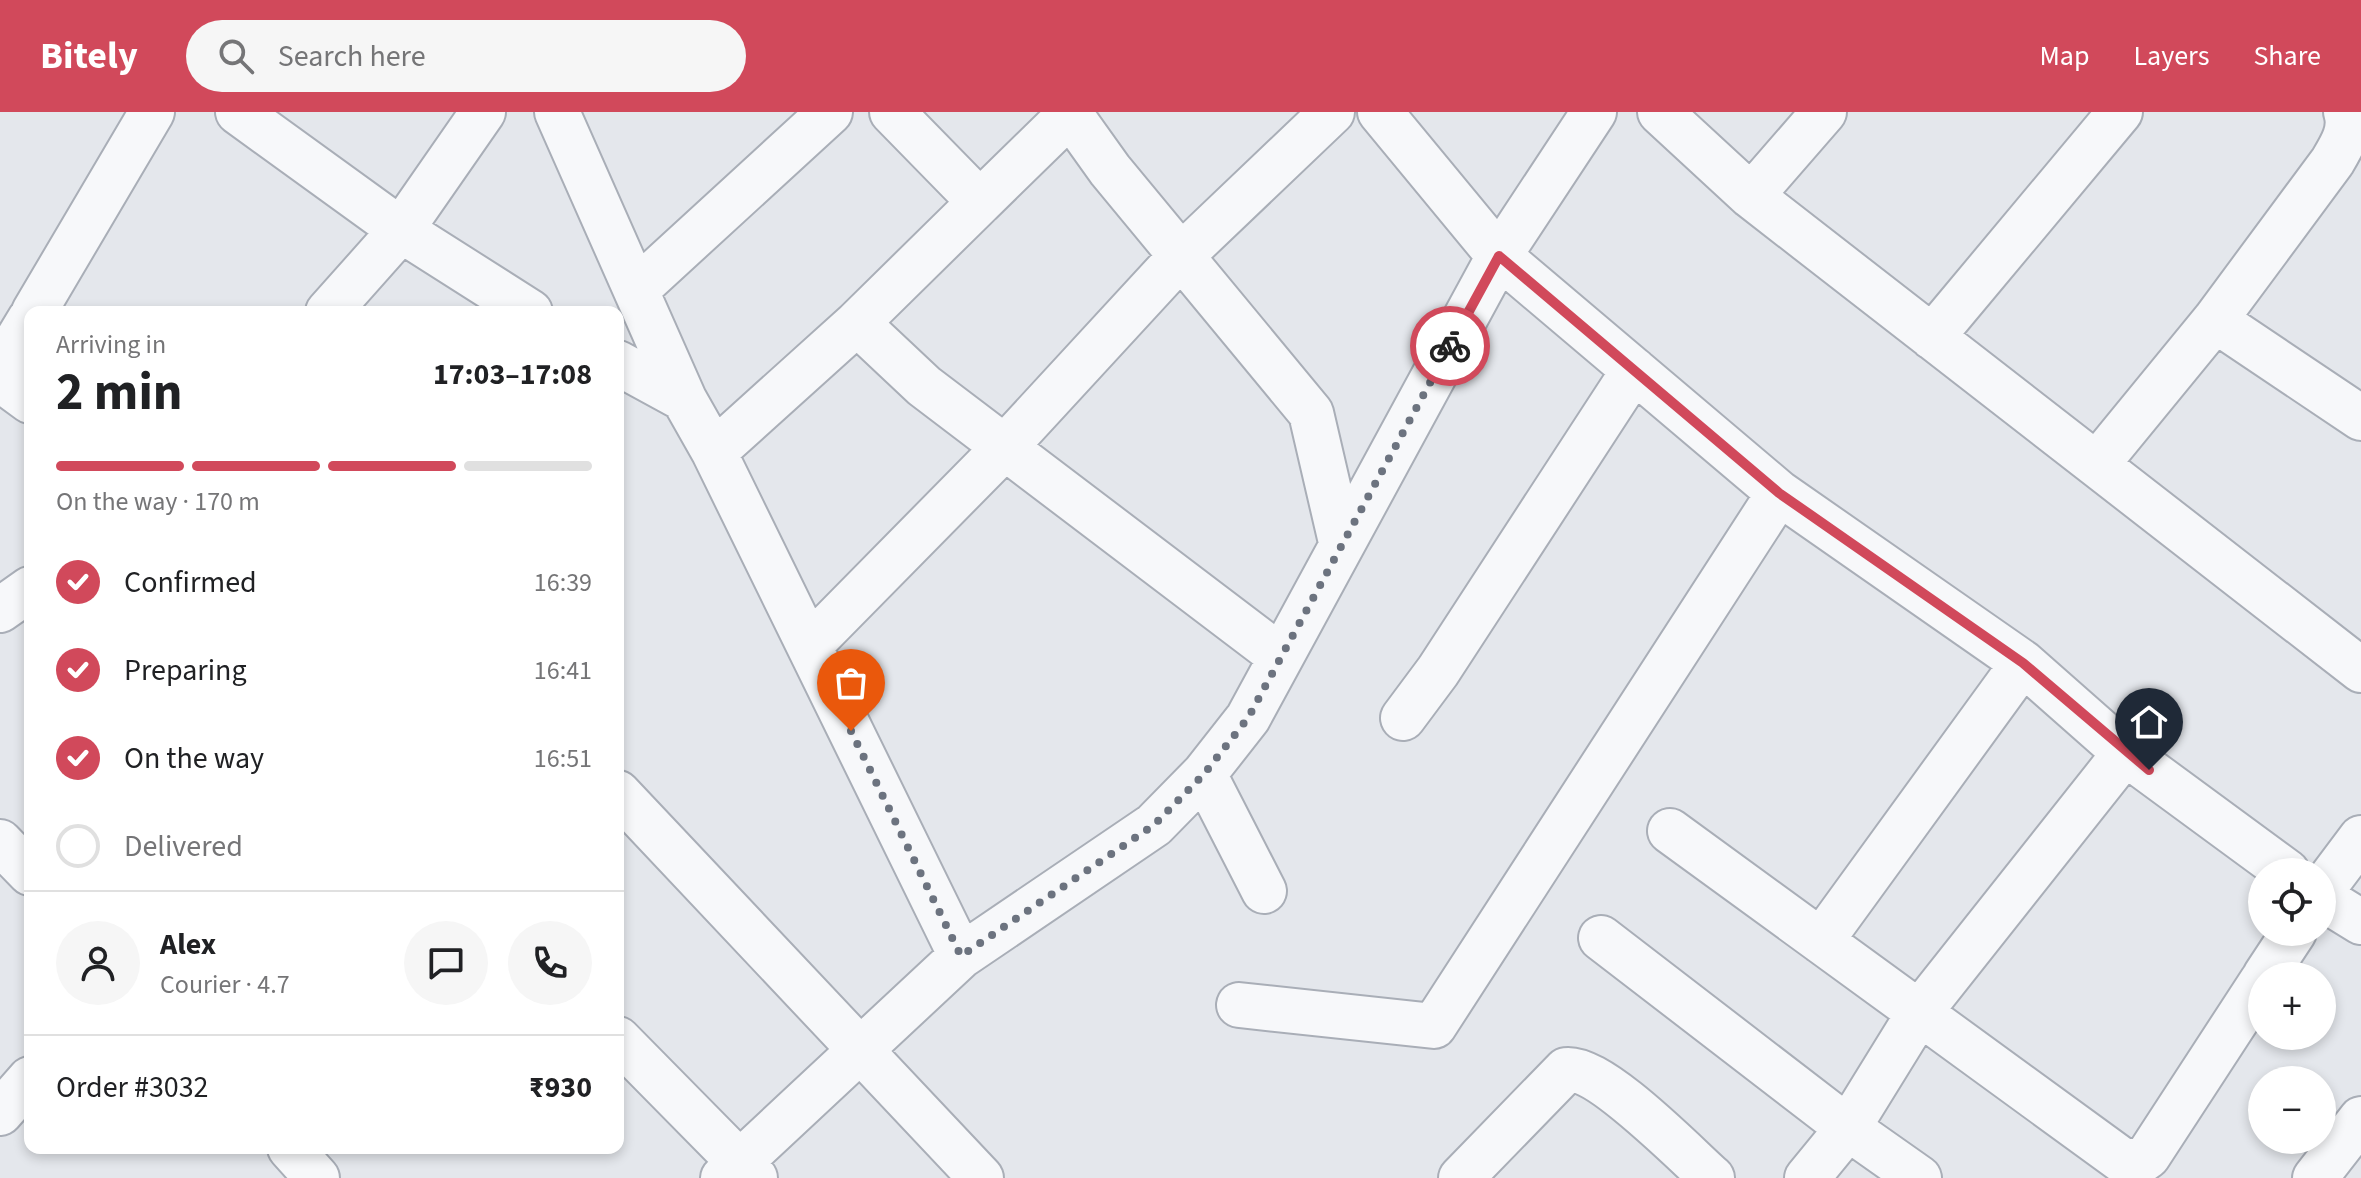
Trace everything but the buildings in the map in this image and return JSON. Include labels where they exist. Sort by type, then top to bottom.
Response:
[{"type":"street","points":[[38,306],[152,112]]},
{"type":"street","points":[[238,112],[401,230],[521,306]]},
{"type":"street","points":[[333,306],[401,230],[483,112]]},
{"type":"street","points":[[637,289],[830,112]]},
{"type":"street","points":[[892,112],[980,202]]},
{"type":"street","points":[[809,646],[1005,447],[1181,256],[1332,112]]},
{"type":"street","points":[[1380,112],[1499,256],[1779,493],[2023,663],[2125,753],[2268,858]]},
{"type":"street","points":[[1660,112],[1751,196],[2361,670]]},
{"type":"street","points":[[1751,196],[1824,112]]},
{"type":"street","points":[[1932,337],[2120,112]]},
{"type":"street","points":[[2097,464],[2215,320],[2338,153],[2348,121],[2346,112]]},
{"type":"street","points":[[559,113],[684,399],[714,452],[961,956]]},
{"type":"street","points":[[714,452],[857,323],[1071,113],[1181,256],[1311,413],[1341,542]]},
{"type":"street","points":[[624,1046],[740,1173],[859,1051],[961,956],[1154,825],[1204,774],[1248,718],[1499,256],[1592,113]]},
{"type":"street","points":[[2215,320],[2361,418]]},
{"type":"street","points":[[857,323],[924,386],[1281,657]]},
{"type":"street","points":[[0,369],[24,329]]},
{"type":"street","points":[[624,366],[684,399]]},
{"type":"street","points":[[1403,718],[1438,671],[1634,370]]},
{"type":"street","points":[[0,379],[24,397]]},
{"type":"street","points":[[1239,1005],[1434,1026],[1779,493]]},
{"type":"street","points":[[0,610],[24,593]]},
{"type":"street","points":[[1821,941],[2023,663]]},
{"type":"street","points":[[1807,1178],[1848,1128],[1919,1013],[2125,753]]},
{"type":"street","points":[[1204,774],[1264,891]]},
{"type":"street","points":[[624,799],[981,1178]]},
{"type":"street","points":[[1670,831],[2114,1158],[2141,1161],[2148,1156],[2248,1003]]},
{"type":"street","points":[[2336,871],[2361,838]]},
{"type":"street","points":[[0,842],[24,867]]},
{"type":"street","points":[[2336,907],[2361,922]]},
{"type":"street","points":[[1601,938],[1848,1128],[1919,1178]]},
{"type":"street","points":[[1461,1178],[1566,1070],[1578,1068],[1634,1108],[1712,1178]]},
{"type":"street","points":[[0,1113],[24,1086]]},
{"type":"street","points":[[2315,1178],[2361,1119]]},
{"type":"street","points":[[295,1154],[317,1178]]},
{"type":"way so far","points":[[851,731],[961,956],[1154,825],[1204,774],[1248,718],[1450,346]]},
{"type":"route","points":[[1450,346],[1499,256],[1779,493],[2023,663],[2125,753],[2149,770]]}]
